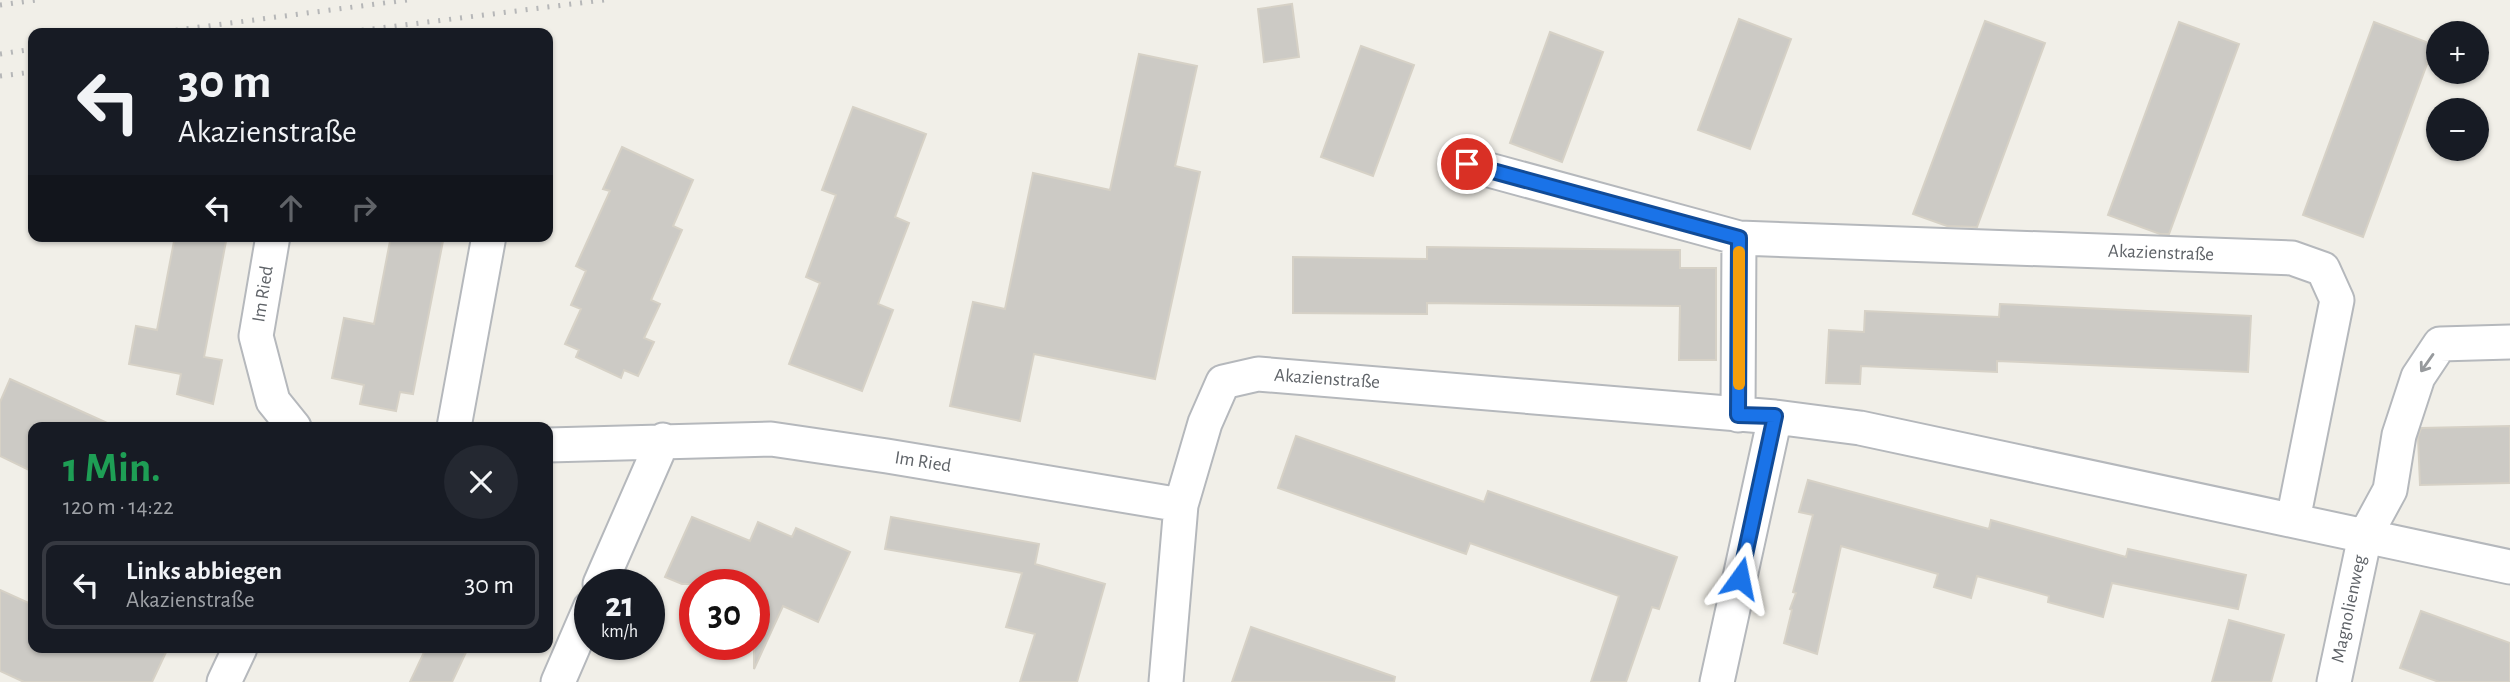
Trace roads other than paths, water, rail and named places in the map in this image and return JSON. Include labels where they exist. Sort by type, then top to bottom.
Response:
[{"type":"street","name":"Akazienstraße","points":[[1467,164],[1739,238],[2291,258],[2323,269],[2337,299],[2293,520]]},
{"type":"street","points":[[1738,415],[1739,238]]},
{"type":"street","name":"Im Ried","points":[[272,242],[257,336],[273,401],[290,422]]},
{"type":"street","points":[[455,422],[488,242]]},
{"type":"street","points":[[2365,536],[2390,490],[2399,435],[2418,377],[2440,344],[2510,342]]},
{"type":"street","name":"Akazienstraße","points":[[1166,682],[1181,505],[1205,423],[1223,382],[1258,374],[1775,416],[1860,428],[2510,567]]},
{"type":"street","points":[[1717,682],[1775,416]]},
{"type":"street","name":"Im Ried","points":[[553,445],[771,439],[1181,505]]},
{"type":"street","points":[[607,569],[663,440]]},
{"type":"street","name":"Magnolienweg","points":[[2334,682],[2365,536]]},
{"type":"street","points":[[558,682],[574,645]]},
{"type":"street","points":[[224,682],[238,653]]},
{"type":"railway","points":[[0,5],[37,0]]},
{"type":"railway","points":[[192,28],[407,0]]},
{"type":"railway","points":[[380,28],[604,0]]},
{"type":"railway","points":[[0,54],[28,50]]},
{"type":"railway","points":[[0,76],[28,73]]}]
